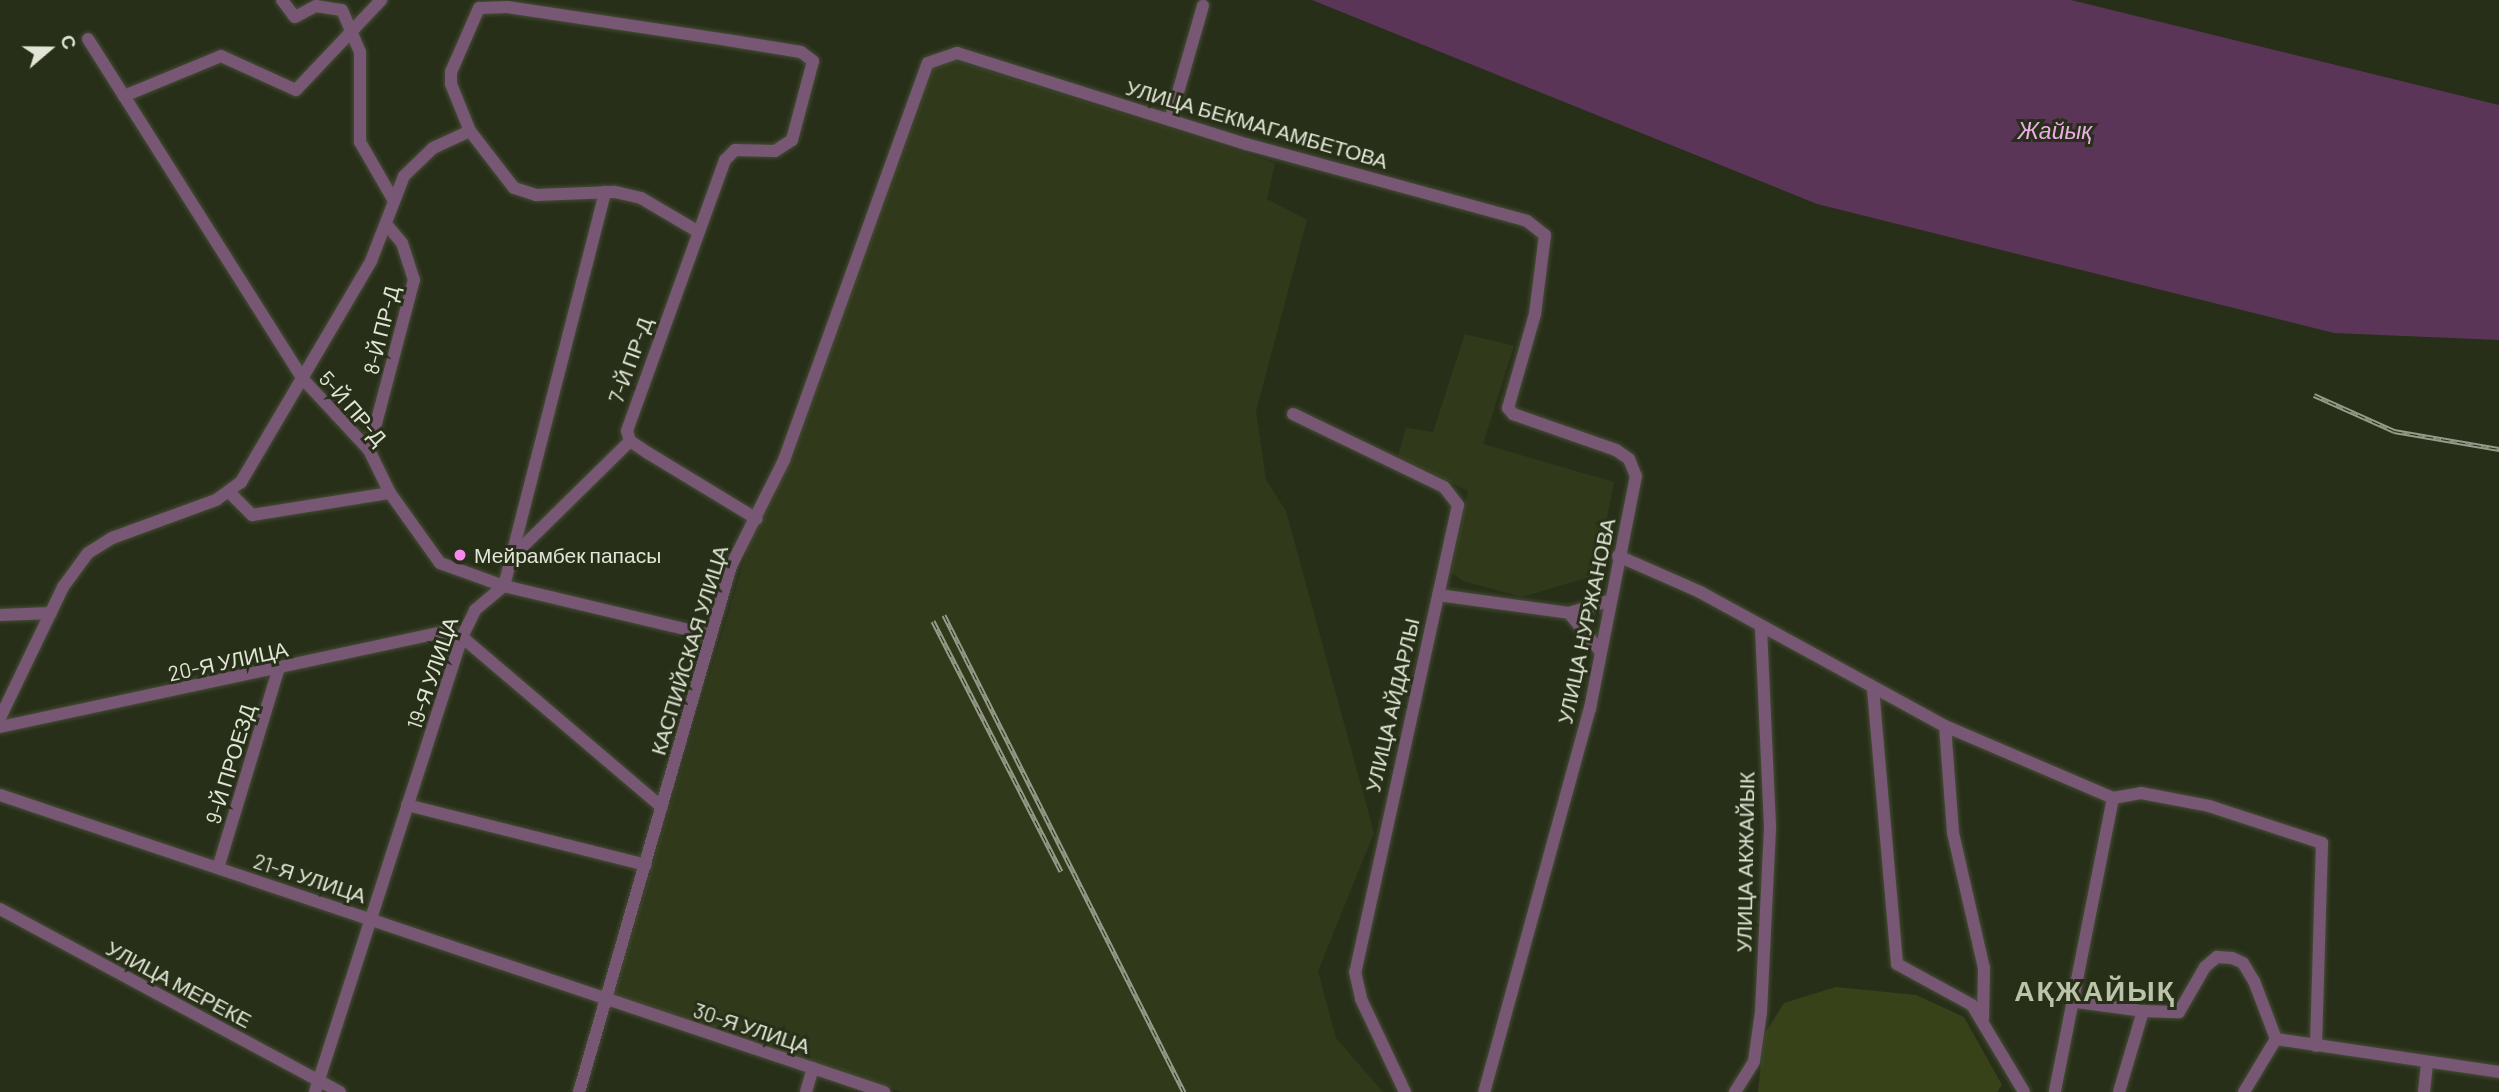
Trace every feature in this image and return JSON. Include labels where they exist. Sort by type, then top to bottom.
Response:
[{"type":"street","points":[[282,0],[295,17],[332,5],[342,10],[360,52],[360,142],[394,201]]},
{"type":"street","points":[[124,96],[220,56],[296,90],[381,0]]},
{"type":"street","points":[[486,5],[809,55],[815,68],[792,140],[775,151],[735,150],[720,170],[697,231],[641,198],[605,192],[522,193],[470,131],[451,72],[475,15],[486,5]]},
{"type":"street","points":[[1170,120],[1203,6]]},
{"type":"street","name":"5-Й ПР-Д","points":[[88,39],[302,378],[369,450],[390,493],[440,563],[504,586],[710,635]]},
{"type":"street","name":"УЛИЦА БЕКМАГАМБЕТОВА","points":[[957,53],[1170,120],[1527,220],[1545,235]]},
{"type":"street","name":"КАСПИЙСКАЯ УЛИЦА","points":[[579,1092],[608,1000],[731,566],[757,519],[784,460],[928,63],[957,53]]},
{"type":"street","points":[[0,718],[77,564],[98,545],[229,492],[256,461],[371,261],[394,201],[418,161],[470,131]]},
{"type":"street","points":[[504,586],[605,192]]},
{"type":"street","name":"8-Й ПР-Д","points":[[369,450],[414,280],[402,243],[386,224]]},
{"type":"street","name":"7-Й ПР-Д","points":[[630,440],[631,414],[697,231]]},
{"type":"street","name":"УЛИЦА НУРЖАНОВА","points":[[1484,1092],[1590,708],[1608,601],[1636,476],[1629,459],[1508,408],[1535,314],[1545,235]]},
{"type":"street","name":"УЛИЦА АЙДАРЛЫ","points":[[1293,414],[1444,486],[1458,505],[1355,972],[1361,999],[1405,1092]]},
{"type":"street","points":[[509,560],[630,440],[757,519]]},
{"type":"street","points":[[229,492],[252,515],[390,493]]},
{"type":"street","points":[[1618,556],[1761,626],[1945,726],[2113,798],[2141,793],[2209,806],[2322,843],[2316,1046]]},
{"type":"street","name":"19-Я УЛИЦА","points":[[316,1086],[368,917],[462,637],[475,610],[504,586]]},
{"type":"street","points":[[1438,595],[1569,612],[1608,601]]},
{"type":"street","points":[[1569,612],[1600,651]]},
{"type":"street","points":[[0,615],[51,613]]},
{"type":"street","name":"УЛИЦА АКЖАЙЫК","points":[[1735,1092],[1754,1061],[1761,1012],[1770,826],[1761,626]]},
{"type":"street","name":"20-Я УЛИЦА","points":[[0,727],[278,671],[445,632],[462,637]]},
{"type":"street","points":[[462,637],[662,807]]},
{"type":"street","name":"9-Й ПРОЕЗД","points":[[218,868],[278,671]]},
{"type":"street","points":[[1873,689],[1897,964],[1972,1005],[1983,1019],[2024,1092]]},
{"type":"street","points":[[1945,726],[1953,833],[1984,968],[1983,1019]]},
{"type":"street","name":"21-Я УЛИЦА","points":[[0,795],[608,1000]]},
{"type":"street","points":[[2055,1092],[2077,1002],[2113,798]]},
{"type":"street","points":[[407,805],[646,865]]},
{"type":"street","name":"УЛИЦА МЕРЕКЕ","points":[[0,909],[316,1086],[340,1092]]},
{"type":"street","points":[[2077,1002],[2143,1011],[2179,1012],[2205,967],[2217,957],[2232,958],[2243,963],[2254,981],[2276,1039]]},
{"type":"street","name":"30-Я УЛИЦА","points":[[608,1000],[884,1092]]},
{"type":"street","points":[[2119,1092],[2143,1011]]},
{"type":"street","points":[[2276,1039],[2427,1065],[2499,1072]]},
{"type":"street","points":[[2244,1092],[2276,1039]]},
{"type":"street","points":[[2424,1092],[2427,1065]]},
{"type":"street","points":[[806,1092],[813,1068]]},
{"type":"shaded area","points":[[949,58],[1275,163],[1267,199],[1307,220],[1256,411],[1266,480],[1286,511],[1374,833],[1318,971],[1336,1038],[1383,1092],[902,1092],[613,997],[748,547],[789,464],[935,63]]},
{"type":"shaded area","points":[[1465,334],[1514,346],[1483,444],[1614,482],[1596,575],[1522,597],[1463,581],[1451,572],[1468,491],[1398,456],[1406,428],[1433,432]]},
{"type":"shaded area","points":[[1836,987],[1916,995],[1964,1017],[2002,1085],[1997,1092],[1758,1092],[1764,1035],[1784,1003]]},
{"type":"water","name":"Жайық","points":[[1312,0],[2071,0],[2499,105],[2499,340],[2334,333],[1817,204]]},
{"type":"railway","points":[[2314,395],[2394,431],[2499,449]]},
{"type":"railway","points":[[944,615],[1184,1092]]},
{"type":"railway","points":[[933,621],[1061,871]]},
{"type":"place","name":"Мейрамбек папасы","points":[[460,555]]},
{"type":"district","name":"АҚЖАЙЫҚ","points":[[2095,990]]}]
